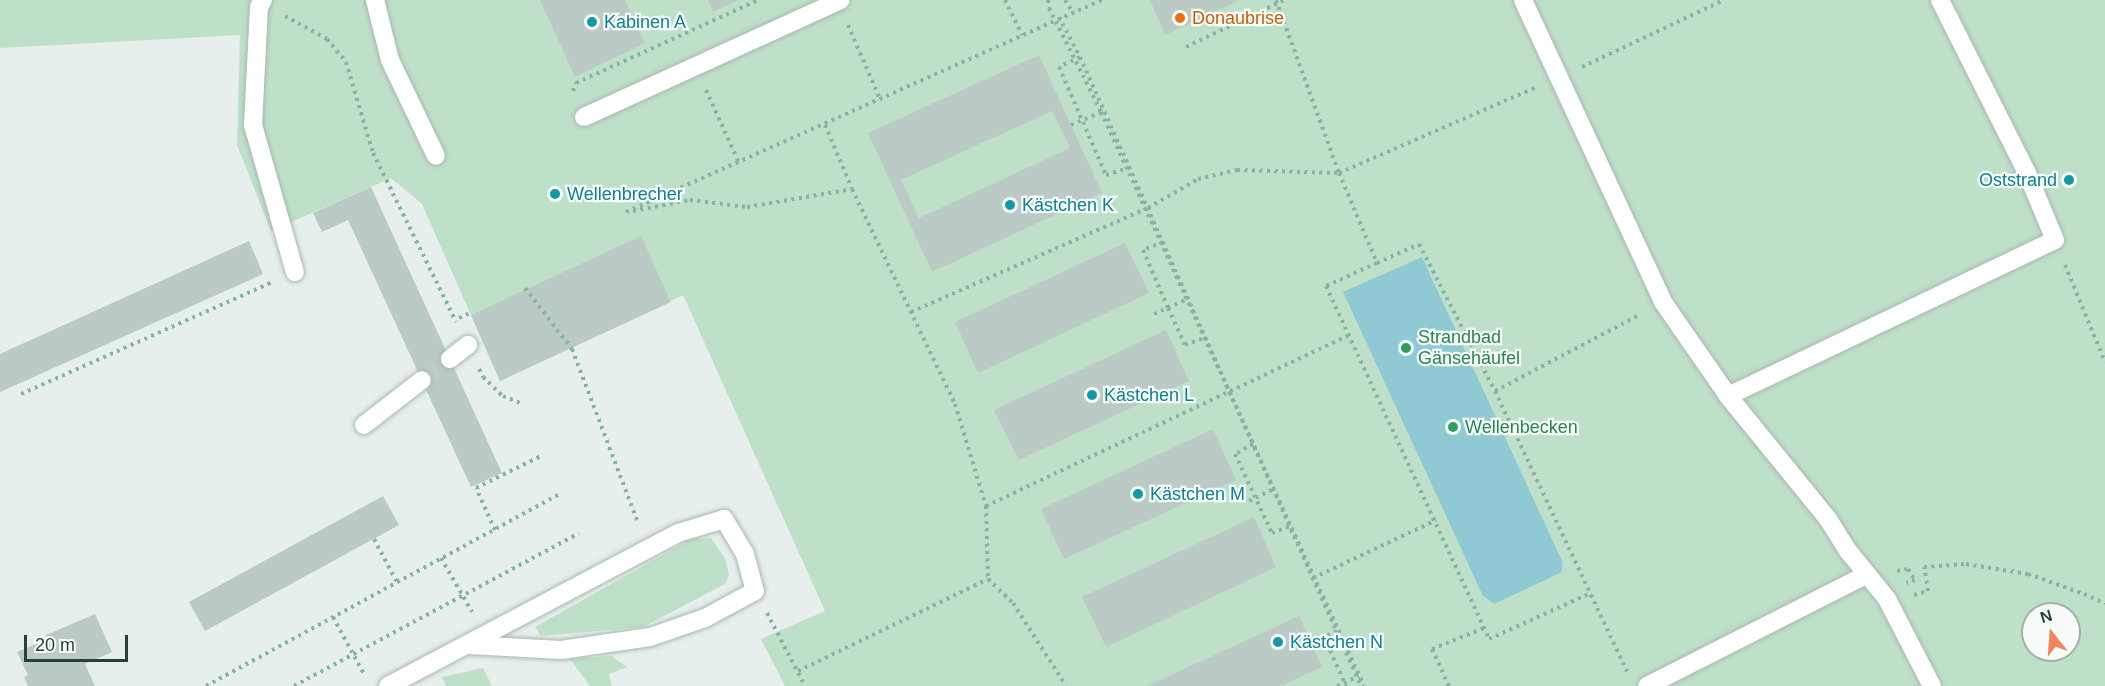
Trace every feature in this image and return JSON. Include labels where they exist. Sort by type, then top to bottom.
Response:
[{"type":"street","points":[[375,0],[390,60],[436,156]]},
{"type":"street","points":[[1523,0],[1663,302],[1728,396],[1828,519],[1866,575],[1887,599],[1932,686]]},
{"type":"street","points":[[1728,396],[2055,240],[2028,174],[1940,0]]},
{"type":"street","points":[[585,117],[839,1]]},
{"type":"street","points":[[261,3],[253,125],[295,272]]},
{"type":"street","points":[[450,359],[468,345]]},
{"type":"street","points":[[364,425],[422,380]]},
{"type":"street","points":[[388,686],[678,533],[724,519],[745,554],[755,591],[705,618],[650,637],[561,650],[469,645]]},
{"type":"street","points":[[1647,686],[1866,575]]},
{"type":"path","points":[[573,93],[576,83],[758,0]]},
{"type":"path","points":[[1005,0],[1022,35]]},
{"type":"path","points":[[1048,0],[1049,8],[1101,112],[1362,686]]},
{"type":"path","points":[[1065,0],[1072,13]]},
{"type":"path","points":[[852,189],[747,207],[690,200],[626,212],[825,125],[1059,17],[1102,0]]},
{"type":"path","points":[[1186,47],[1277,1],[1284,0]]},
{"type":"path","points":[[911,312],[1148,208],[1198,179],[1238,170],[1339,173],[1560,77],[1724,0]]},
{"type":"path","points":[[839,1],[880,99]]},
{"type":"path","points":[[1277,1],[1339,173],[1377,262]]},
{"type":"path","points":[[261,3],[327,39],[346,62],[373,153],[483,377],[503,396],[520,403]]},
{"type":"path","points":[[1059,17],[1080,57],[1130,167],[1362,686]]},
{"type":"path","points":[[683,34],[739,163]]},
{"type":"path","points":[[1080,57],[1059,67],[1106,175],[1130,167]]},
{"type":"path","points":[[1071,125],[1101,112]]},
{"type":"path","points":[[825,125],[852,189],[955,404],[986,506],[988,579],[1013,603],[1066,686]]},
{"type":"path","points":[[2055,240],[2105,362]]},
{"type":"path","points":[[1163,242],[1143,250],[1168,308],[1185,345],[1206,337]]},
{"type":"path","points":[[1591,592],[1489,639],[1326,286],[1419,244],[1495,391],[1591,592],[1628,676]]},
{"type":"path","points":[[21,394],[295,272]]},
{"type":"path","points":[[525,288],[572,349],[650,548]]},
{"type":"path","points":[[1154,314],[1186,300]]},
{"type":"path","points":[[1495,391],[1663,302]]},
{"type":"path","points":[[455,320],[470,313]]},
{"type":"path","points":[[986,506],[1349,335]]},
{"type":"path","points":[[1253,444],[1235,453],[1272,533],[1290,525]]},
{"type":"path","points":[[495,530],[476,488],[543,455]]},
{"type":"path","points":[[1249,501],[1272,490]]},
{"type":"path","points":[[206,686],[560,494]]},
{"type":"path","points":[[1313,578],[1436,520]]},
{"type":"path","points":[[294,686],[579,533]]},
{"type":"path","points":[[374,539],[397,582]]},
{"type":"path","points":[[441,558],[486,636]]},
{"type":"path","points":[[1905,597],[1928,591],[1924,567],[1966,564],[2028,574],[2105,604]]},
{"type":"path","points":[[1866,575],[1908,569],[1915,580],[1900,585]]},
{"type":"path","points":[[798,671],[988,579]]},
{"type":"path","points":[[755,591],[806,686]]},
{"type":"path","points":[[333,617],[366,678]]},
{"type":"path","points":[[1449,686],[1432,650],[1484,628]]},
{"type":"path","points":[[1336,631],[1324,637],[1345,684]]},
{"type":"path","points":[[1337,686],[1359,676]]},
{"type":"green space","name":"Strandbad Gänsehäufel","points":[[0,0],[2105,0],[2105,686],[785,686],[761,639],[825,611],[683,295],[500,381],[422,204],[391,178],[271,231],[237,145],[240,35],[0,48]]},
{"type":"green space","points":[[711,538],[725,558],[729,575],[725,584],[643,627],[541,636],[535,627],[691,539]]},
{"type":"green space","points":[[611,656],[627,667],[609,674],[612,686],[590,686],[570,659]]},
{"type":"green space","points":[[483,668],[492,686],[446,686],[442,677]]},
{"type":"water","name":"Wellenbecken","points":[[1422,257],[1562,561],[1562,572],[1494,604],[1483,596],[1343,292]]},
{"type":"building","name":"Kabinen A","points":[[540,0],[625,0],[645,43],[575,77]]},
{"type":"building","points":[[708,0],[739,0],[713,12]]},
{"type":"building","name":"Donaubrise","points":[[1150,0],[1240,0],[1165,35]]},
{"type":"building","points":[[1039,55],[1102,193],[932,272],[868,133]],"holes":[[[1052,111],[1070,148],[919,218],[901,180]]]},
{"type":"building","points":[[371,187],[502,473],[471,487],[348,220],[322,232],[313,213]]},
{"type":"building","points":[[641,236],[671,302],[500,381],[471,315]]},
{"type":"building","points":[[249,241],[263,274],[0,392],[0,354]]},
{"type":"building","points":[[1125,243],[1149,293],[978,373],[955,322]]},
{"type":"building","name":"Kästchen L","points":[[1166,330],[1189,381],[1019,460],[994,410]]},
{"type":"building","name":"Kästchen M","points":[[1213,429],[1236,480],[1064,559],[1041,509]]},
{"type":"building","points":[[383,496],[399,525],[205,631],[189,602]]},
{"type":"building","name":"Kästchen M","points":[[1254,517],[1276,567],[1106,647],[1082,597]]},
{"type":"building","points":[[95,614],[112,652],[85,664],[95,686],[28,686],[24,677],[28,675],[17,652],[47,639],[46,635]]},
{"type":"building","name":"Kästchen N","points":[[1299,616],[1322,667],[1281,686],[1147,686]]},
{"type":"tunnel","points":[[422,380],[450,359]]},
{"type":"place","name":"Donaubrise","points":[[1180,18]]},
{"type":"place","name":"Kabinen A","points":[[592,22]]},
{"type":"place","name":"Oststrand","points":[[2069,180]]},
{"type":"place","name":"Wellenbrecher","points":[[555,194]]},
{"type":"place","name":"Kästchen K","points":[[1010,205]]},
{"type":"place","name":"Strandbad Gänsehäufel","points":[[1406,348]]},
{"type":"place","name":"Kästchen L","points":[[1092,395]]},
{"type":"place","name":"Wellenbecken","points":[[1453,427]]},
{"type":"place","name":"Kästchen M","points":[[1138,494]]},
{"type":"place","name":"Kästchen N","points":[[1278,642]]}]
